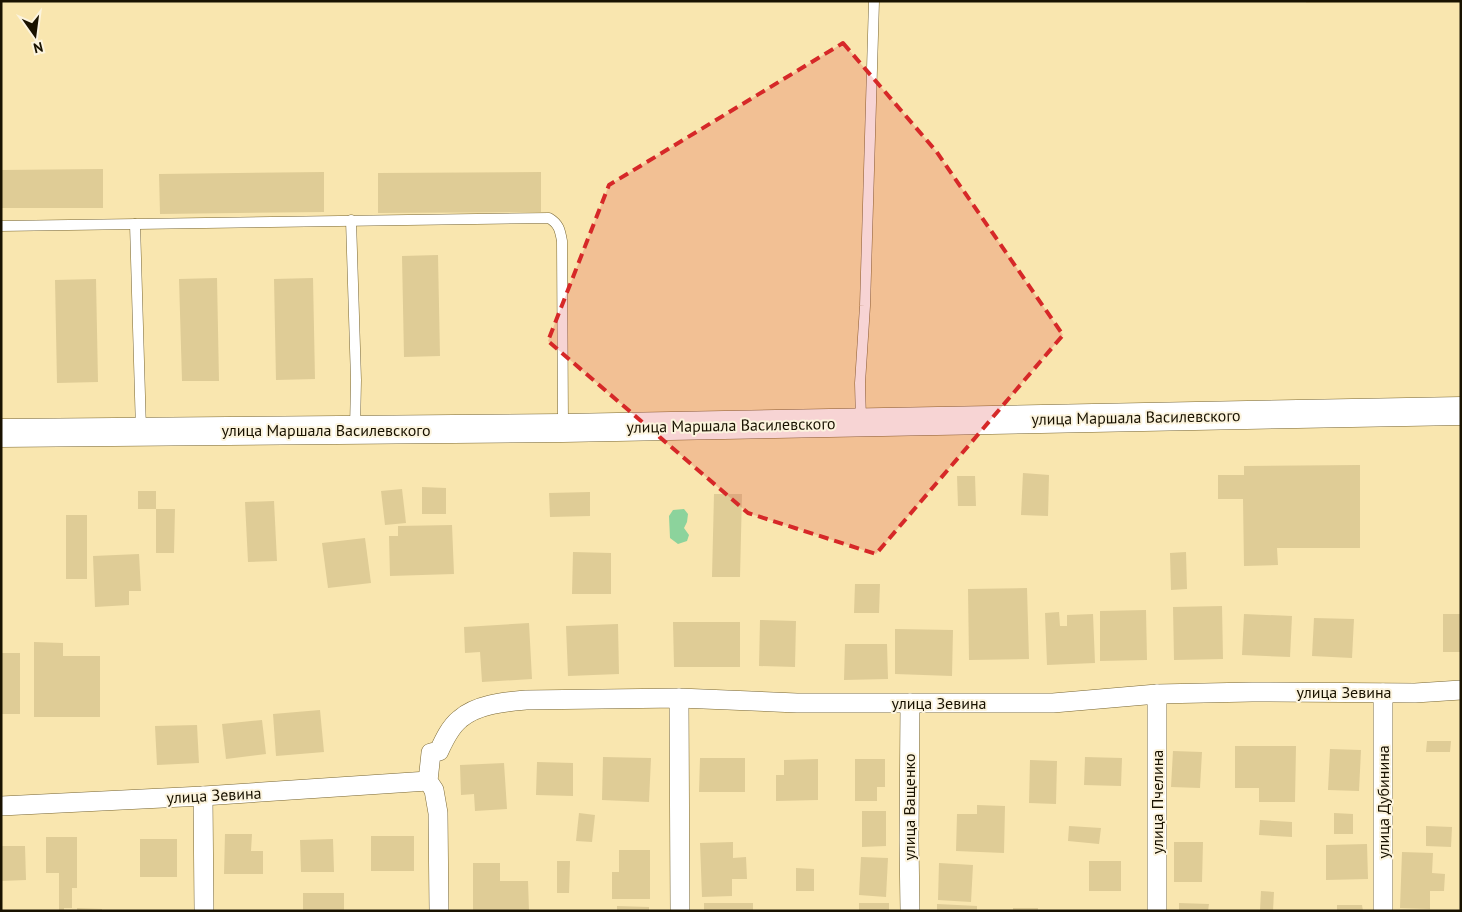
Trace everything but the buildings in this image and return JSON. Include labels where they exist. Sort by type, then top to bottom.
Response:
[{"type":"main road","name":"улица Маршала Василевского","points":[[1,433],[563,428],[1461,411]]},
{"type":"street","name":"улица Зевина","points":[[1,806],[203,796],[428,781],[431,753],[439,751],[446,736],[460,719],[476,710],[501,702],[526,700],[679,698],[798,702],[1053,703],[1157,694],[1252,692],[1383,693],[1461,690]]},
{"type":"street","name":"улица Дубинина","points":[[1383,693],[1383,911]]},
{"type":"street","name":"улица Пчелина","points":[[1157,694],[1157,911]]},
{"type":"street","points":[[679,698],[680,911]]},
{"type":"street","name":"улица Ващенко","points":[[910,703],[908,841],[910,911]]},
{"type":"street","points":[[428,781],[434,790],[438,813],[439,911]]},
{"type":"street","points":[[203,796],[204,911]]},
{"type":"lane","points":[[862,422],[860,383],[865,306],[874,1]]},
{"type":"lane","points":[[1,226],[549,218],[556,222],[562,241],[563,428]]},
{"type":"lane","points":[[351,220],[356,380],[355,430]]},
{"type":"lane","points":[[135,224],[141,432]]},
{"type":"highlighted area","points":[[843,43],[936,151],[1063,335],[876,554],[748,513],[548,341],[609,185]]},
{"type":"shaded area","points":[[1306,1],[1439,1],[1306,3]]},
{"type":"shaded area","points":[[684,509],[688,514],[684,528],[689,535],[687,541],[678,544],[670,538],[669,516],[673,510]]}]
